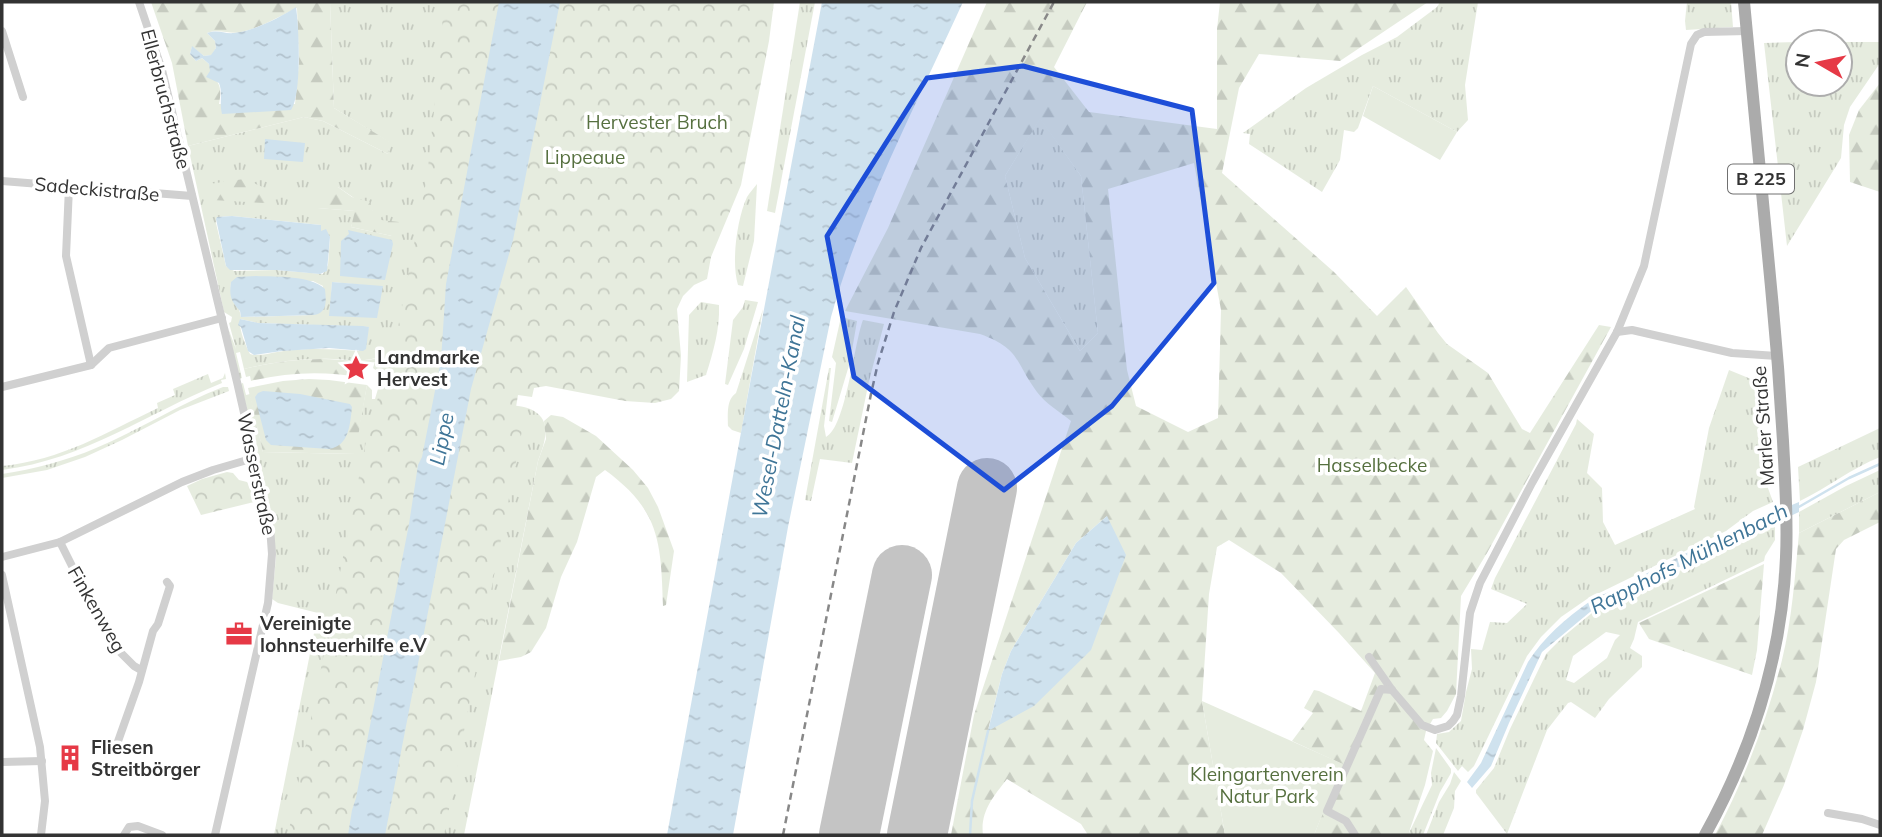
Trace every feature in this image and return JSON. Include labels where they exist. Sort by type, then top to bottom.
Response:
[{"type":"main road","name":"Marler Straße","points":[[1705,835],[1737,767],[1768,680],[1783,602],[1787,544],[1777,356],[1744,2]]},
{"type":"street","name":"Ellerbruchstraße","points":[[139,2],[162,70],[192,197]]},
{"type":"street","points":[[2,31],[23,97]]},
{"type":"street","points":[[1369,657],[1392,690],[1426,727],[1442,729],[1454,721],[1461,696],[1470,613],[1480,583],[1617,332],[1647,256],[1691,44],[1697,35],[1704,32],[1747,31]]},
{"type":"street","name":"Sadeckistraße","points":[[2,181],[192,197]]},
{"type":"street","points":[[69,187],[66,256],[91,365]]},
{"type":"street","name":"Wasserstraße","points":[[192,197],[270,527],[272,554],[268,603],[215,835]]},
{"type":"street","points":[[2,387],[91,365],[109,348],[222,318]]},
{"type":"street","points":[[1617,332],[1632,330],[1732,353],[1777,356]]},
{"type":"street","points":[[2,557],[60,542],[181,482],[254,458]]},
{"type":"street","name":"Finkenweg","points":[[60,542],[117,649],[141,670]]},
{"type":"street","points":[[2,575],[42,761],[44,801],[41,835]]},
{"type":"street","name":"Finkenweg","points":[[106,753],[116,747],[170,586],[167,582]]},
{"type":"street","points":[[1355,835],[1346,821],[1327,811],[1381,689],[1392,690]]},
{"type":"street","points":[[2,762],[42,761]]},
{"type":"street","points":[[1828,813],[1880,825]]},
{"type":"street","points":[[124,835],[129,827],[138,826],[162,835]]},
{"type":"highlighted area","points":[[1023,66],[1192,110],[1214,283],[1112,406],[1004,490],[854,377],[827,236],[927,78]]},
{"type":"green space","points":[[151,2],[330,2],[334,108],[390,142],[388,154],[323,121],[304,117],[188,146],[172,63]],"holes":[[[297,8],[299,62],[295,104],[219,104],[219,85],[209,64],[202,58],[196,61],[190,54],[192,47],[204,56],[212,55],[216,48],[215,41],[207,33],[245,31]]]},
{"type":"green space","points":[[330,2],[499,2],[393,372],[378,372],[373,368],[376,358],[301,360],[244,369],[240,352],[236,353],[242,378],[239,379],[228,328],[236,349],[229,323],[232,317],[224,312],[188,146],[304,117],[323,121],[388,154],[389,142],[334,108]],"holes":[[[338,187],[373,211],[392,236],[351,227],[356,211],[318,208]],[[232,216],[321,225],[321,231],[330,237],[328,265],[323,274],[276,270],[234,271],[226,266],[217,217]],[[313,281],[323,286],[314,315],[241,317],[231,282]],[[332,282],[383,287],[330,315]],[[240,319],[258,323],[369,327],[359,351],[303,349],[258,355],[250,354],[240,328]]]},
{"type":"green space","name":"Lippeaue","points":[[443,2],[774,2],[741,185],[711,257],[707,279],[694,285],[683,296],[677,309],[681,356],[679,391],[671,399],[655,403],[625,401],[546,386],[534,388],[532,397],[518,395],[516,407],[524,409],[525,415],[444,835],[288,835],[371,416],[391,364],[427,177]]},
{"type":"green space","points":[[800,2],[815,2],[775,213],[767,211]]},
{"type":"green space","name":"Hasselbecke","points":[[987,2],[1087,2],[1054,67],[1089,112],[1217,129],[1217,29],[1220,2],[1428,2],[1340,61],[1259,54],[1239,88],[1222,173],[1334,272],[1377,316],[1406,287],[1447,344],[1488,373],[1522,429],[1530,433],[1599,325],[1611,327],[1461,596],[1456,694],[1447,711],[1441,718],[1433,719],[1426,731],[1424,740],[1433,751],[1408,835],[1314,835],[1342,764],[1292,741],[1313,713],[1304,708],[1314,690],[1361,711],[1375,673],[1281,573],[1229,540],[1217,547],[1209,594],[1202,701],[1225,835],[1088,835],[1081,824],[1007,779],[986,812],[983,835],[951,835],[974,715],[1071,421],[1040,396],[1010,351],[993,340],[980,334],[845,311],[888,228]],"holes":[[[1040,119],[1081,176],[1098,333],[1080,351],[1025,258],[1005,176]],[[1194,163],[1221,310],[1218,418],[1188,432],[1136,406],[1127,370],[1108,189]],[[1107,516],[988,730],[1002,674],[1011,651],[1076,543]]]},
{"type":"green space","points":[[1440,2],[1478,2],[1465,85],[1468,120],[1457,132],[1373,86],[1358,128],[1354,132],[1344,130],[1340,160],[1322,192],[1249,144],[1250,134],[1243,133],[1306,88],[1397,37]]},
{"type":"green space","points":[[1687,2],[1731,2],[1733,27],[1686,30]]},
{"type":"green space","points":[[1784,42],[1784,98],[1854,98],[1854,42],[1880,42],[1880,63],[1850,107],[1844,125],[1841,158],[1787,246],[1764,43]]},
{"type":"green space","points":[[1880,83],[1880,192],[1850,182],[1849,135],[1859,110]]},
{"type":"green space","points":[[1373,86],[1457,132],[1440,160],[1363,116]]},
{"type":"green space","points":[[1040,118],[1081,176],[1098,333],[1080,351],[1025,258],[1005,176]]},
{"type":"green space","points":[[244,179],[272,191],[265,203],[212,200],[209,184]]},
{"type":"green space","points":[[757,184],[754,241],[743,286],[738,285],[736,276],[736,241],[743,206]]},
{"type":"green space","points":[[338,187],[352,197],[370,202],[373,211],[382,210],[381,220],[399,222],[392,236],[351,227],[355,211],[317,208],[313,198],[319,189]]},
{"type":"green space","points":[[745,300],[758,302],[744,349],[728,385],[725,384],[733,320]]},
{"type":"green space","points":[[701,302],[719,305],[717,332],[706,375],[687,382],[689,315]]},
{"type":"green space","points":[[763,309],[741,433],[728,426],[728,408],[736,393]]},
{"type":"green space","points":[[841,317],[857,321],[850,362],[832,422],[829,421],[836,363],[832,357]]},
{"type":"green space","points":[[863,320],[884,324],[852,463],[820,459],[811,501],[805,500],[829,368],[824,426],[826,437],[839,418]]},
{"type":"green space","points":[[377,358],[375,362],[362,368],[360,377],[306,373],[251,381],[250,376],[246,377],[244,369],[302,360],[356,361]]},
{"type":"green space","points":[[1729,370],[1751,379],[1761,401],[1764,477],[1773,502],[1753,511],[1726,531],[1587,599],[1561,617],[1527,656],[1474,766],[1468,772],[1462,766],[1458,771],[1436,743],[1437,734],[1449,732],[1461,721],[1472,669],[1471,649],[1482,650],[1490,622],[1507,623],[1527,604],[1491,589],[1577,419],[1594,434],[1587,473],[1602,488],[1603,522],[1615,545],[1695,509],[1709,428]]},
{"type":"green space","points":[[225,373],[226,379],[221,380],[222,383],[88,446],[61,456],[2,470],[2,466],[44,458],[83,444],[158,408],[157,403],[175,395],[173,389],[208,374],[211,383],[223,378]]},
{"type":"green space","points":[[309,379],[367,385],[355,454],[263,452],[248,388]]},
{"type":"green space","points":[[382,380],[397,383],[348,835],[274,835],[318,613],[272,599],[276,557],[271,517],[240,384],[243,383],[246,395],[250,394],[263,452],[354,454],[367,385],[372,390],[372,399],[375,399]]},
{"type":"green space","points":[[228,387],[229,391],[180,410],[85,457],[47,470],[2,478],[2,474],[50,464],[96,448]]},
{"type":"green space","points":[[507,404],[534,411],[543,421],[545,434],[464,835],[385,835]]},
{"type":"green space","points":[[551,415],[563,417],[596,436],[633,470],[648,488],[674,551],[666,605],[663,606],[661,563],[654,529],[637,499],[605,470],[596,477],[577,542],[561,577],[546,628],[531,652],[521,657],[499,661],[538,461],[546,439],[544,421]]},
{"type":"green space","points":[[1880,428],[1880,457],[1800,501],[1798,467]]},
{"type":"green space","points":[[1880,470],[1880,492],[1799,533],[1799,512]]},
{"type":"green space","points":[[227,472],[247,482],[254,502],[201,515],[187,486]]},
{"type":"green space","points":[[1880,492],[1880,522],[1844,540],[1836,549],[1816,682],[1784,785],[1762,835],[1715,835],[1745,772],[1776,683],[1793,597],[1799,533]]},
{"type":"green space","points":[[1775,523],[1775,540],[1764,561],[1638,622],[1630,648],[1642,656],[1642,667],[1609,699],[1595,718],[1571,702],[1568,703],[1547,730],[1507,834],[1476,790],[1494,768],[1546,654],[1598,608],[1730,548]],"holes":[[[1606,632],[1620,635],[1607,658],[1574,683],[1566,680],[1573,656]]]},
{"type":"green space","points":[[1764,564],[1757,650],[1752,675],[1649,639],[1639,623]]},
{"type":"green space","name":"Kleingartenverein Natur Park","points":[[1202,701],[1343,764],[1314,835],[1225,835]]},
{"type":"green space","points":[[1436,748],[1451,773],[1440,792],[1423,835],[1408,835],[1432,785],[1431,773]]},
{"type":"green space","points":[[1454,772],[1461,781],[1455,791],[1454,808],[1443,835],[1426,835],[1439,802]]},
{"type":"water","name":"Lippe","points":[[499,2],[560,2],[513,240],[471,389],[385,835],[348,835],[409,524],[418,465],[422,457],[441,360],[446,284]]},
{"type":"water","name":"Wesel-Datteln-Kanal","points":[[822,2],[963,2],[874,196],[831,317],[788,527],[733,835],[667,835],[751,378]]},
{"type":"water","points":[[296,7],[298,76],[291,110],[222,114],[219,83],[206,77],[210,71],[209,64],[202,58],[196,61],[190,54],[192,46],[204,56],[211,55],[216,48],[215,41],[207,33],[249,30]]},
{"type":"water","points":[[265,139],[305,143],[303,162],[264,159]]},
{"type":"water","points":[[232,216],[321,225],[321,231],[326,229],[330,237],[327,271],[320,274],[230,270],[226,266],[216,219]]},
{"type":"water","points":[[348,230],[392,240],[385,280],[340,276],[341,241],[349,234]]},
{"type":"water","points":[[237,277],[293,278],[319,284],[325,289],[324,309],[314,315],[241,317],[231,298],[231,282]]},
{"type":"water","points":[[332,282],[383,286],[377,318],[329,316]]},
{"type":"water","points":[[240,319],[258,323],[369,327],[366,349],[329,348],[254,355],[248,351],[238,325]]},
{"type":"water","points":[[263,391],[300,394],[350,404],[350,421],[345,439],[341,444],[329,449],[271,445],[266,440],[255,397]]},
{"type":"water","points":[[1799,502],[1799,512],[1642,584],[1628,593],[1602,602],[1542,652],[1491,766],[1472,788],[1467,782],[1481,763],[1528,662],[1548,637],[1580,608],[1710,541]]},
{"type":"water","points":[[1107,516],[1126,555],[1091,650],[1034,706],[988,731],[1002,674],[1011,651],[1076,543]]},
{"type":"waterway","name":"Rapphofs Mühlenbach","points":[[1797,508],[1849,478],[1880,464]]},
{"type":"waterway","points":[[970,835],[972,801],[988,731]]},
{"type":"runway","points":[[917,835],[987,488]]},
{"type":"runway","points":[[849,835],[902,575]]},
{"type":"railway","points":[[783,835],[871,394],[894,312],[921,248],[1054,2]]},
{"type":"place","name":"Landmarke Hervest","points":[[356,368]]},
{"type":"place","name":"Vereinigte lohnsteuerhilfe e.V","points":[[239,634]]},
{"type":"place","name":"Fliesen Streitbörger","points":[[70,758]]},
{"type":"park label","name":"Hervester Bruch","points":[[657,122]]}]
